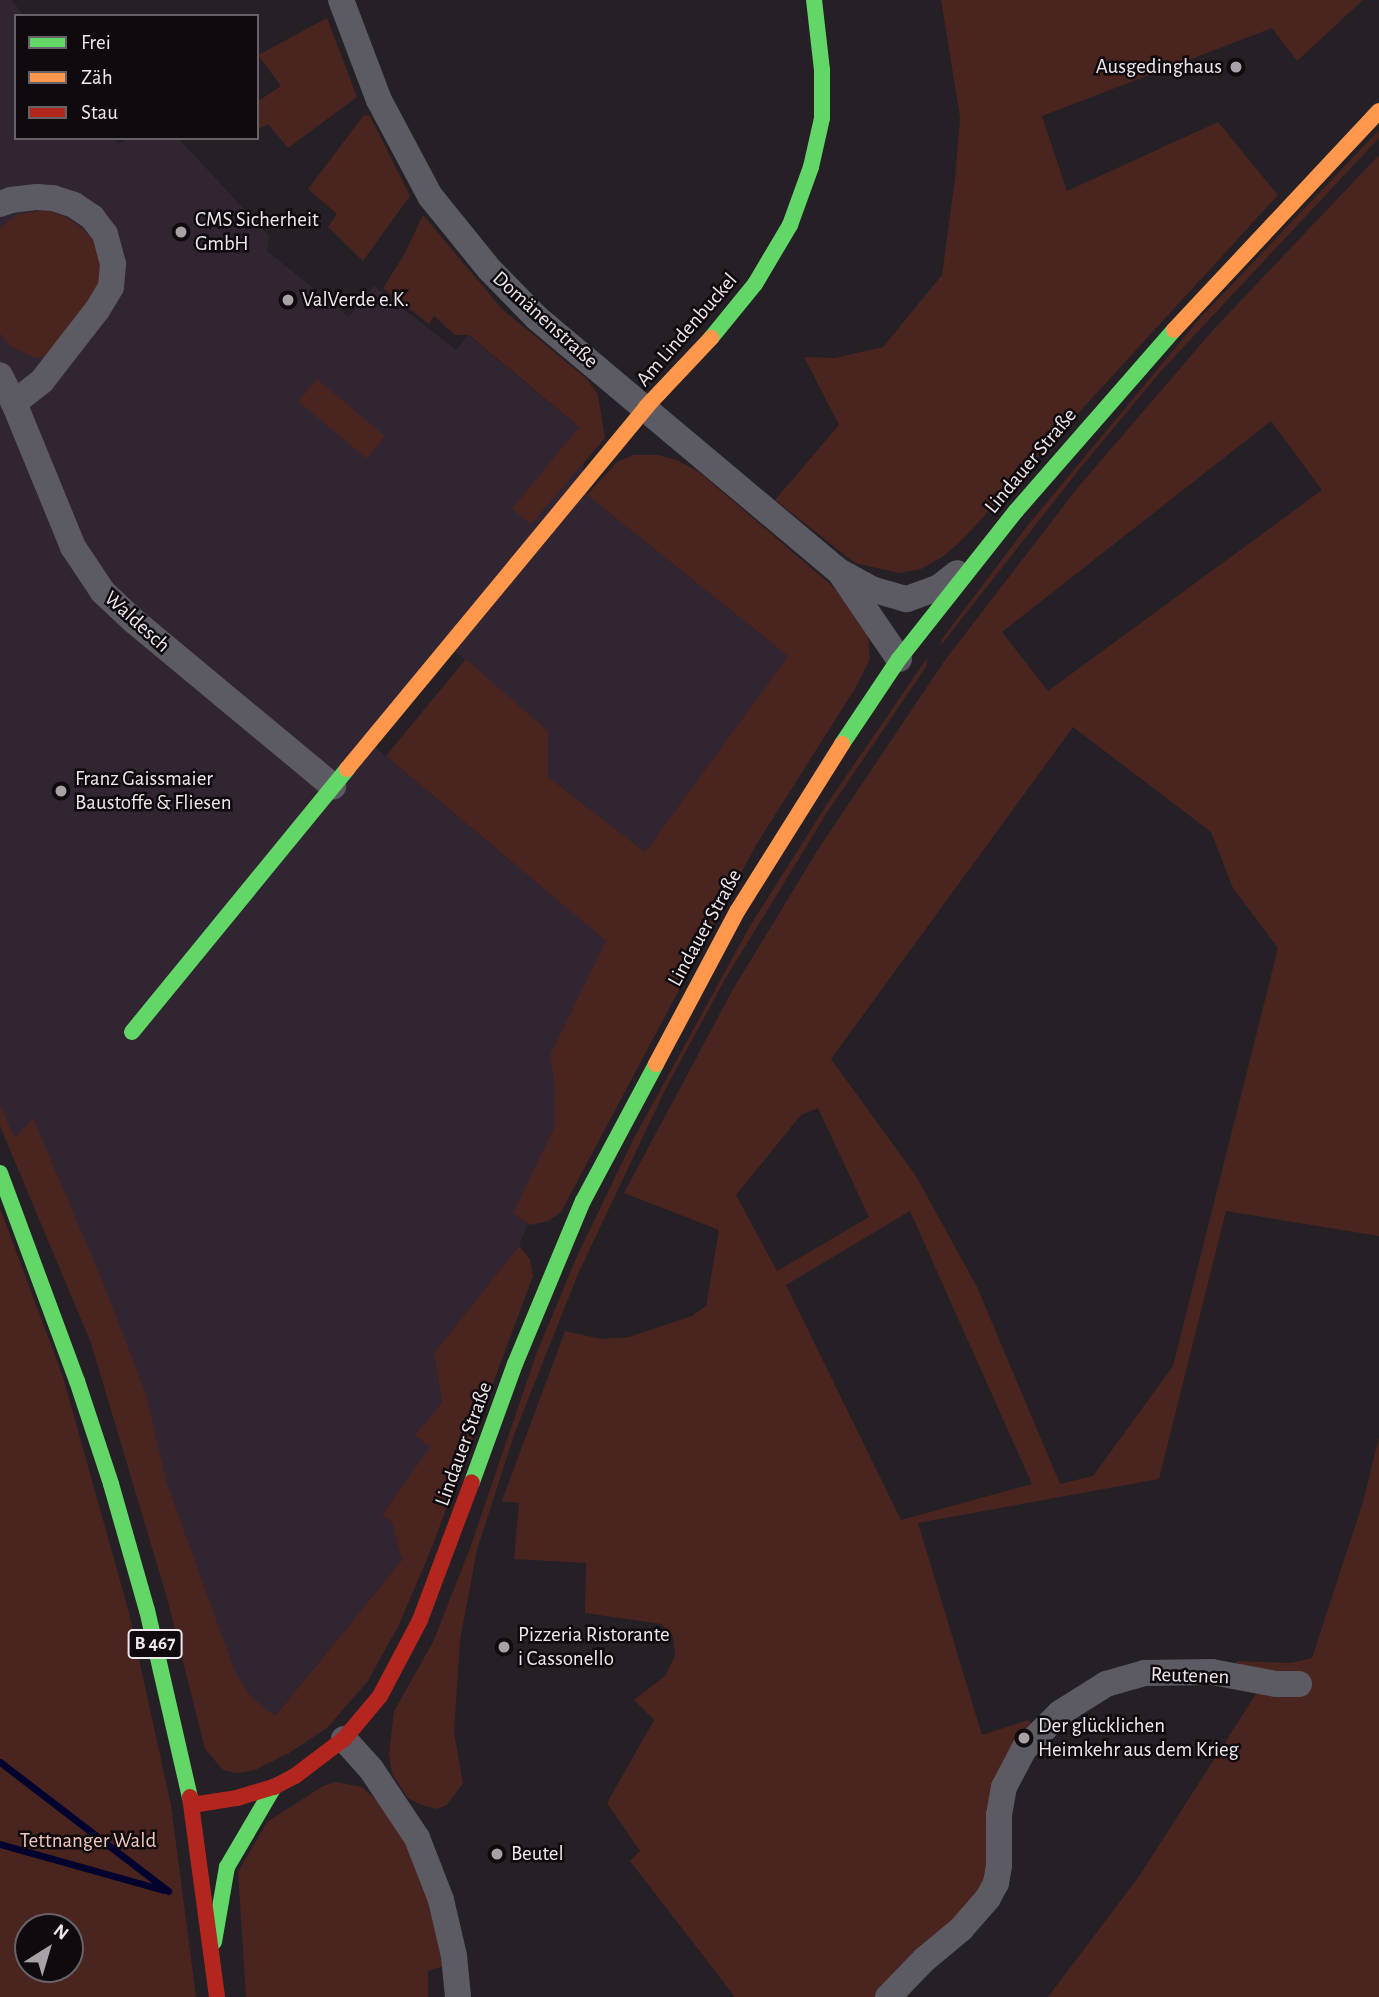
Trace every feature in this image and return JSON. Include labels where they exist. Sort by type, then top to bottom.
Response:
[{"type":"main road","name":"Am Lindenbuckel","points":[[646,407],[723,326],[755,284],[790,225],[811,167],[822,118],[822,70],[814,0]]},
{"type":"main road","name":"Lindauer Straße","points":[[192,1805],[237,1798],[275,1787],[321,1759],[344,1739],[380,1696],[420,1620],[515,1364],[583,1201],[738,910],[810,790],[899,659],[978,556],[1211,287],[1379,111]]},
{"type":"main road","points":[[132,1032],[646,407]]},
{"type":"main road","name":"B 467","points":[[0,1173],[52,1307],[111,1484],[171,1704],[192,1805],[213,1950],[217,1997]]},
{"type":"main road","points":[[213,1950],[228,1867],[238,1844],[275,1787]]},
{"type":"street","name":"Domänenstraße","points":[[341,0],[379,100],[430,196],[490,270],[537,318],[839,571],[871,589],[907,600],[938,588],[978,556]]},
{"type":"street","points":[[0,204],[37,197],[52,198],[74,205],[92,217],[105,234],[113,264],[111,287],[88,324],[42,381],[14,403]]},
{"type":"street","name":"Waldesch","points":[[0,374],[73,547],[103,592],[134,621],[333,786]]},
{"type":"street","name":"Domänenstraße","points":[[839,571],[899,659]]},
{"type":"street","name":"Reutenen","points":[[888,1997],[925,1959],[961,1929],[988,1898],[996,1883],[999,1866],[999,1815],[1004,1787],[1024,1749],[1060,1713],[1106,1684],[1145,1673],[1212,1672],[1276,1684],[1299,1684]]},
{"type":"street","points":[[344,1739],[395,1803],[426,1858],[446,1920],[457,1997]]},
{"type":"shaded area","points":[[0,0],[12,0],[22,14],[14,14],[14,140],[114,140],[119,144],[126,140],[180,140],[269,236],[267,251],[349,317],[374,286],[456,350],[468,335],[579,427],[587,495],[788,656],[645,852],[548,777],[548,731],[448,645],[369,742],[653,980],[546,1178],[519,1246],[434,1353],[442,1403],[431,1447],[382,1515],[392,1522],[402,1560],[264,1729],[226,1697],[151,1487],[0,1107]]},
{"type":"green space","points":[[941,0],[1363,0],[1297,61],[1272,28],[1042,116],[1067,191],[1218,122],[1278,195],[964,538],[944,556],[921,569],[899,573],[855,563],[775,500],[839,425],[804,357],[835,358],[883,347],[942,275],[960,117]]},
{"type":"green space","points":[[327,18],[357,97],[288,148],[268,124],[259,129],[259,101],[281,86],[259,54]]},
{"type":"green space","points":[[364,115],[370,116],[410,196],[363,261],[328,227],[337,214],[308,189]]},
{"type":"green space","points":[[1379,130],[1379,138],[1161,371],[1082,466],[941,645],[942,639],[1028,525],[1201,317]]},
{"type":"green space","points":[[1379,155],[1379,1236],[1226,1211],[1159,1479],[918,1523],[982,1735],[1028,1720],[1038,1730],[1021,1749],[993,1881],[885,1997],[735,1997],[630,1861],[640,1851],[607,1803],[654,1720],[634,1700],[665,1676],[675,1656],[673,1637],[661,1624],[585,1613],[586,1563],[514,1559],[519,1503],[502,1501],[565,1331],[601,1339],[629,1337],[692,1316],[706,1306],[719,1230],[624,1193],[732,991],[817,851],[945,660],[1079,486],[1214,329]],"holes":[[[1271,421],[1322,490],[1048,691],[1002,632]],[[1073,727],[1211,832],[1233,888],[1278,948],[1173,1366],[1093,1476],[1060,1484],[977,1287],[916,1176],[831,1059]],[[818,1108],[869,1217],[777,1271],[736,1195],[801,1115]],[[910,1211],[1032,1484],[901,1520],[786,1285]]]},
{"type":"green space","points":[[44,210],[62,215],[77,225],[91,238],[102,256],[99,285],[90,304],[45,357],[33,357],[10,346],[0,333],[0,228],[16,215]]},
{"type":"green space","points":[[423,215],[502,309],[587,379],[598,395],[605,438],[531,524],[512,509],[579,427],[469,335],[455,335],[434,316],[429,324],[383,288],[405,253]]},
{"type":"green space","points":[[317,379],[385,436],[367,458],[298,401]]},
{"type":"green space","points":[[633,455],[659,455],[679,461],[699,472],[830,584],[856,613],[868,636],[870,659],[856,687],[756,845],[561,1212],[548,1221],[530,1225],[513,1213],[554,1128],[555,1086],[550,1055],[606,941],[386,756],[466,659],[548,731],[548,777],[645,852],[788,656],[587,495],[617,462]]},
{"type":"green space","points":[[927,658],[926,667],[828,811],[724,981],[667,1086],[578,1274],[514,1435],[477,1550],[460,1640],[454,1732],[463,1783],[447,1805],[437,1809],[421,1805],[408,1798],[392,1774],[389,1753],[394,1711],[433,1642],[469,1551],[537,1352],[578,1254],[634,1138],[750,926],[827,804]]},
{"type":"green space","points":[[0,1105],[15,1138],[33,1118],[101,1278],[146,1394],[166,1481],[235,1672],[251,1697],[275,1716],[402,1560],[392,1522],[382,1515],[430,1447],[415,1435],[442,1403],[434,1353],[519,1246],[530,1259],[533,1276],[432,1547],[398,1627],[367,1682],[327,1728],[289,1753],[255,1770],[237,1773],[223,1770],[205,1749],[167,1598],[91,1343],[0,1126]]},
{"type":"green space","name":"Tettnanger Wald","points":[[0,1208],[63,1377],[128,1609],[171,1805],[196,1997],[0,1997]]},
{"type":"green space","points":[[1379,1437],[1379,1997],[1048,1997],[1140,1875],[1261,1686],[1228,1669],[1238,1661],[1290,1663],[1312,1658],[1363,1502]]},
{"type":"green space","points":[[335,1782],[362,1787],[384,1807],[407,1837],[428,1890],[444,1966],[428,1971],[428,1997],[246,1997],[238,1872],[267,1822],[323,1786]]},
{"type":"waterway","points":[[0,1762],[168,1891]]},
{"type":"waterway","points":[[0,1844],[164,1890]]},
{"type":"traffic: fast","points":[[711,338],[755,284],[790,225],[811,167],[822,118],[822,70],[814,0]]},
{"type":"traffic: fast","points":[[842,744],[899,659],[1016,511],[1174,330]]},
{"type":"traffic: fast","points":[[132,1032],[347,769]]},
{"type":"traffic: fast","points":[[472,1482],[515,1364],[583,1201],[656,1064]]},
{"type":"traffic: fast","points":[[0,1173],[77,1381],[111,1484],[147,1610],[190,1797]]},
{"type":"traffic: fast","points":[[214,1942],[227,1867],[274,1787]]},
{"type":"traffic: slow","points":[[1174,330],[1379,111]]},
{"type":"traffic: slow","points":[[347,769],[646,407],[711,338]]},
{"type":"traffic: slow","points":[[656,1064],[738,910],[842,744]]},
{"type":"traffic: jam","points":[[192,1805],[237,1798],[274,1787],[295,1776],[344,1739],[380,1696],[420,1620],[472,1482]]},
{"type":"traffic: jam","points":[[190,1797],[217,1997]]},
{"type":"place","name":"Ausgedinghaus","points":[[1236,67]]},
{"type":"place","name":"CMS Sicherheit GmbH","points":[[181,232]]},
{"type":"place","name":"ValVerde e.K.","points":[[288,300]]},
{"type":"place","name":"Franz Gaissmaier Baustoffe & Fliesen","points":[[61,791]]},
{"type":"place","name":"Pizzeria Ristorante i Cassonello","points":[[504,1647]]},
{"type":"place","name":"Der glücklichen Heimkehr aus dem Krieg","points":[[1024,1738]]},
{"type":"place","name":"Beutel","points":[[497,1854]]}]
